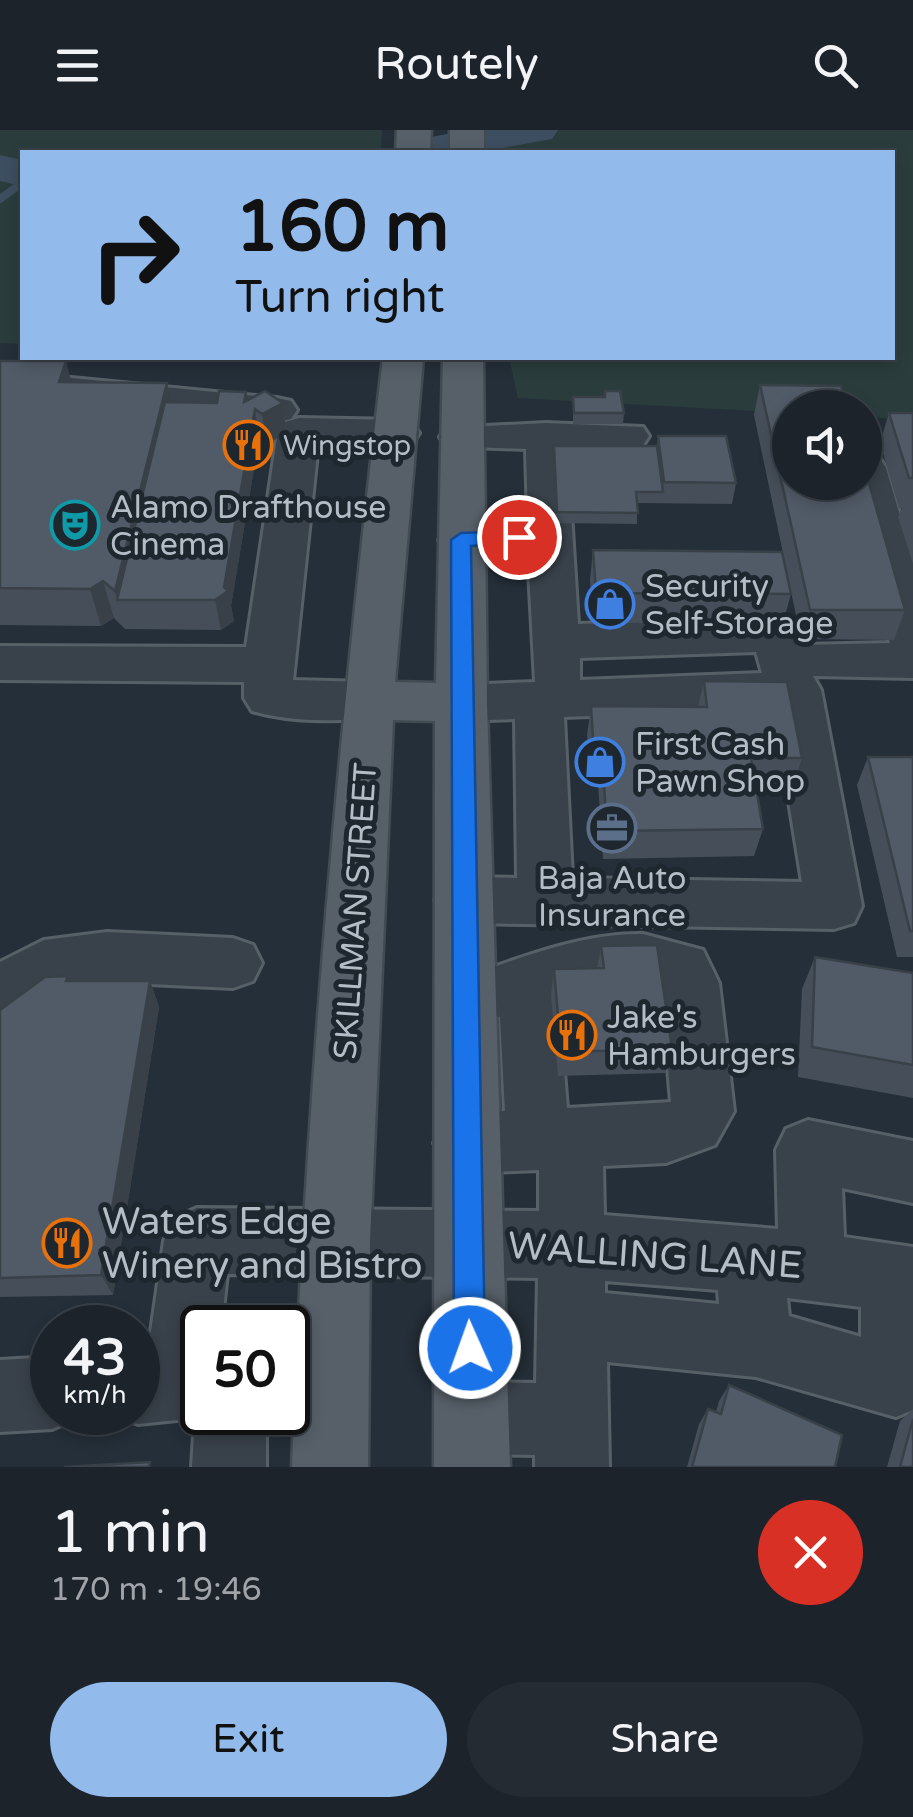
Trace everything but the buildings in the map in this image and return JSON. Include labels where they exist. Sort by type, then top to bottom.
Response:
[{"type":"main road","name":"SKILLMAN STREET","points":[[330,1467],[336,1241],[368,700],[398,434],[402,362]]},
{"type":"main road","points":[[463,363],[463,900],[472,1442]]},
{"type":"main road","points":[[368,700],[462,703]]},
{"type":"street","points":[[0,383],[282,411],[298,432],[268,665],[269,698],[368,700]]},
{"type":"street","points":[[298,432],[398,434]]},
{"type":"street","points":[[545,901],[549,700],[556,642],[546,436]]},
{"type":"street","points":[[461,438],[628,436]]},
{"type":"street","points":[[874,500],[913,642]]},
{"type":"street","points":[[461,540],[550,536]]},
{"type":"street","points":[[556,642],[776,635],[784,670],[803,675]]},
{"type":"street","points":[[462,703],[549,700],[913,660]]},
{"type":"street","points":[[0,662],[268,665]]},
{"type":"street","points":[[463,900],[834,906],[803,675]]},
{"type":"street","points":[[0,994],[44,965],[107,957],[233,963]]},
{"type":"street","points":[[464,999],[528,985],[566,968],[610,958],[672,964],[682,968],[690,983],[703,1092],[702,1111],[693,1124],[666,1133],[466,1143]]},
{"type":"street","points":[[472,1442],[572,1443],[573,1244],[528,985]]},
{"type":"street","points":[[756,1342],[781,1262],[808,1150],[913,1172]]},
{"type":"street","name":"WALLING LANE","points":[[193,1305],[198,1240],[573,1244],[781,1262],[904,1279]]},
{"type":"street","points":[[572,1324],[756,1342],[904,1385],[904,1279]]},
{"type":"street","points":[[0,1396],[30,1394]]},
{"type":"street","points":[[230,1435],[230,1467]]},
{"type":"green space","points":[[0,130],[382,130],[381,150],[20,150],[20,344],[0,343]]},
{"type":"green space","points":[[499,130],[913,130],[913,420],[882,418],[882,390],[772,390],[772,412],[518,398],[509,360],[895,360],[895,150],[498,150]]},
{"type":"waterway","points":[[425,150],[538,130]]},
{"type":"waterway","points":[[0,168],[20,173]]},
{"type":"waterway","points":[[0,199],[20,184]]},
{"type":"place","name":"Wingstop","points":[[248,445]]},
{"type":"place","name":"Alamo Drafthouse Cinema","points":[[75,525]]},
{"type":"place","name":"Security Self-Storage","points":[[610,604]]},
{"type":"place","name":"First Cash Pawn Shop","points":[[600,762]]},
{"type":"place","name":"Baja Auto Insurance","points":[[612,828]]},
{"type":"place","name":"Jake's Hamburgers","points":[[572,1035]]},
{"type":"place","name":"Waters Edge Winery and Bistro","points":[[67,1243]]},
{"type":"route","points":[[470,1348],[461,540],[519,537]]}]
